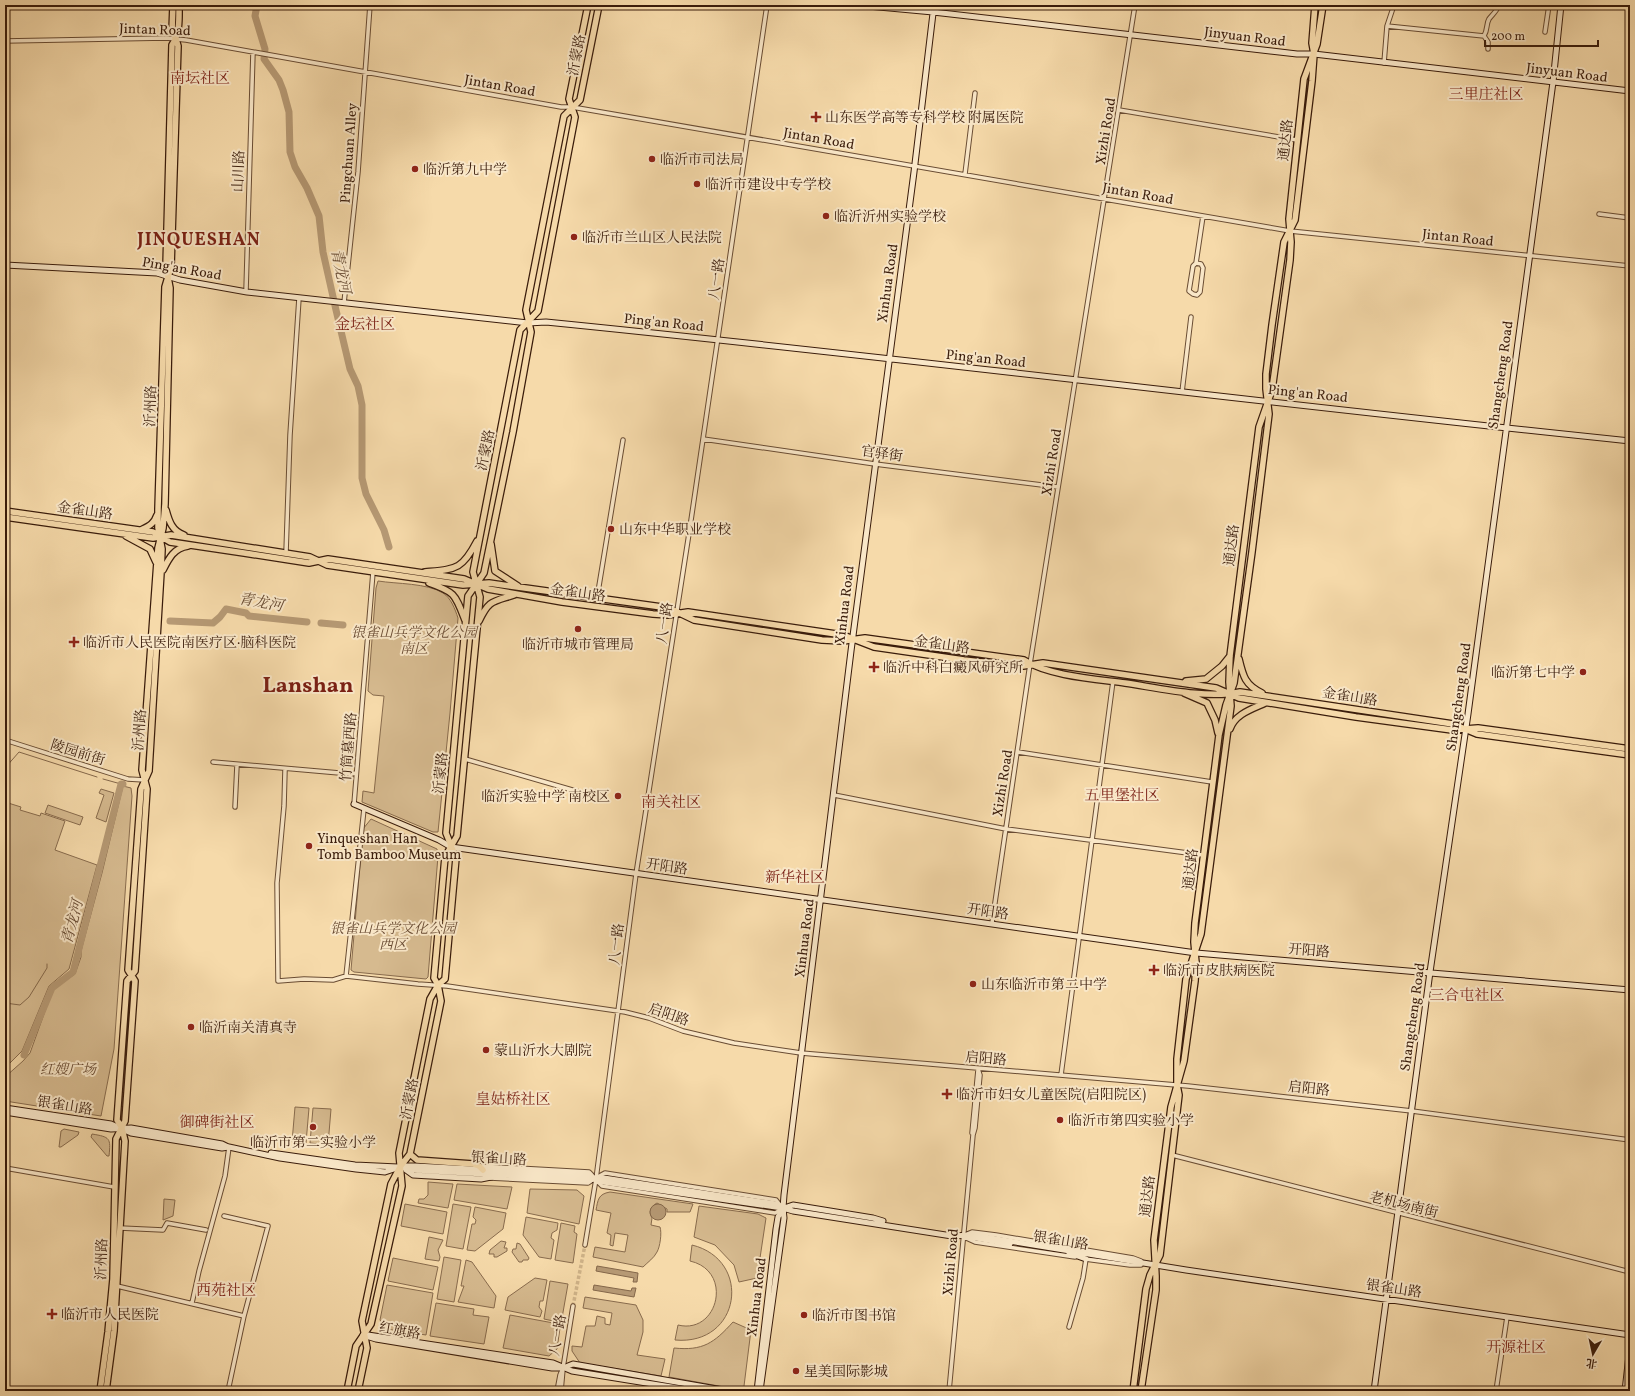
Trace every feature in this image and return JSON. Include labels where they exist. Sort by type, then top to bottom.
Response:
[{"type":"main road","name":"沂州路","points":[[173,5],[172,32],[176,39]]},
{"type":"main road","name":"沂州路","points":[[145,780],[142,770],[158,548],[161,537],[165,504],[170,288],[166,267],[172,45],[178,32],[179,5]]},
{"type":"main road","name":"沂蒙路","points":[[358,1391],[366,1348],[362,1322],[391,1184],[400,1167],[410,1154],[440,1001],[438,985],[434,978],[445,856],[457,836],[480,597],[473,572],[520,330],[538,311],[575,117],[569,98],[588,5]]},
{"type":"main road","name":"沂蒙路","points":[[347,1391],[356,1346],[371,1324],[402,1186],[399,1153],[430,999],[438,985],[445,979],[456,858],[446,833],[468,596],[484,573],[513,432],[530,339],[531,332],[526,310],[564,116],[580,100],[599,5]]},
{"type":"main road","name":"Jinyuan Road","points":[[857,5],[933,12],[1297,54],[1314,54],[1630,91]]},
{"type":"main road","name":"Xinhua Road","points":[[760,1391],[784,1218],[783,1208],[801,1053],[821,901],[852,639],[888,359],[915,166],[934,5]]},
{"type":"main road","name":"通达路","points":[[1196,953],[1194,942],[1195,923],[1212,782],[1219,735],[1234,683],[1268,426],[1269,414],[1266,374],[1281,258],[1284,242],[1295,220],[1312,81],[1314,54],[1312,43],[1315,5]]},
{"type":"main road","name":"通达路","points":[[1133,1391],[1146,1288],[1150,1275],[1160,1255],[1179,1095],[1177,1085],[1177,1059],[1186,979],[1196,953],[1201,934],[1231,706],[1230,656],[1259,427],[1272,390],[1290,260],[1291,242],[1289,219],[1304,79],[1314,54],[1320,29],[1323,5]]},
{"type":"main road","name":"Shangcheng Road","points":[[1374,1391],[1430,972],[1465,729],[1553,82],[1562,5]]},
{"type":"main road","name":"Ping'an Road","points":[[5,265],[157,273],[180,280],[246,291],[341,303],[528,323],[546,322],[718,339],[1630,441]]},
{"type":"main road","name":"沂州路","points":[[98,1391],[108,1332],[112,1279],[116,1139],[125,1121],[135,981],[128,970],[128,962],[141,789],[149,771],[162,572],[161,537],[158,528],[158,509],[165,287],[168,276]]},
{"type":"main road","points":[[165,504],[169,522],[173,528],[181,534],[202,540]]},
{"type":"main road","points":[[141,530],[151,525],[155,520],[158,509]]},
{"type":"main road","name":"金雀山路","points":[[5,511],[153,532],[170,542],[309,563],[317,560],[328,559],[463,585],[489,583],[669,608],[694,620],[822,640],[843,641],[852,639]]},
{"type":"main road","name":"金雀山路","points":[[5,517],[153,538],[171,535],[310,557],[327,565],[373,572],[417,575]]},
{"type":"main road","points":[[122,534],[150,549],[157,565]]},
{"type":"main road","points":[[417,575],[452,569],[468,558],[480,535]]},
{"type":"main road","points":[[491,540],[495,571],[520,587]]},
{"type":"main road","points":[[162,572],[172,553],[181,547],[195,545]]},
{"type":"main road","points":[[417,575],[447,589],[456,598],[466,622]]},
{"type":"main road","name":"金雀山路","points":[[476,584],[488,589],[514,595],[653,614],[668,615],[688,612],[767,623],[843,635],[874,647],[1008,666],[1023,666],[1043,663],[1179,682],[1216,688],[1239,698],[1265,703],[1422,726],[1452,730],[1478,728],[1630,749]]},
{"type":"main road","points":[[477,625],[485,608],[490,602],[514,595]]},
{"type":"main road","points":[[1238,653],[1243,674],[1250,686],[1271,696]]},
{"type":"main road","points":[[1179,682],[1206,679],[1222,666],[1230,656]]},
{"type":"main road","name":"金雀山路","points":[[1030,664],[1053,672],[1180,691],[1230,694],[1240,692],[1271,696],[1453,724],[1477,734],[1630,755]]},
{"type":"main road","points":[[1180,691],[1207,703],[1215,720],[1219,735]]},
{"type":"main road","points":[[1227,738],[1232,723],[1242,713],[1265,703]]},
{"type":"main road","name":"开阳路","points":[[354,804],[439,840],[451,847],[821,901],[1196,953],[1630,990]]},
{"type":"main road","name":"通达路","points":[[1141,1391],[1156,1290],[1154,1240],[1161,1178],[1171,1107],[1177,1085]]},
{"type":"main road","name":"银雀山路","points":[[5,1108],[111,1124],[131,1133],[222,1148],[229,1147],[257,1152],[281,1153],[355,1165],[481,1168],[588,1175],[603,1182],[670,1193],[783,1208],[955,1236],[972,1235],[1141,1263],[1630,1335]]},
{"type":"main road","name":"银雀山路","points":[[5,1112],[111,1129],[122,1128]]},
{"type":"main road","name":"沂州路","points":[[107,1391],[114,1331],[117,1286],[125,1141],[122,1128]]},
{"type":"main road","points":[[410,1154],[420,1161],[481,1168]]},
{"type":"main road","points":[[400,1167],[413,1175],[481,1179],[501,1174]]},
{"type":"main road","name":"银雀山路","points":[[400,1167],[414,1170],[588,1180],[596,1179]]},
{"type":"main road","name":"银雀山路","points":[[783,1208],[793,1205],[873,1218],[883,1222],[953,1233],[963,1236]]},
{"type":"main road","name":"Xinhua Road","points":[[757,1391],[776,1229],[778,1217],[783,1208]]},
{"type":"main road","points":[[1068,1251],[1078,1248]]},
{"type":"main road","points":[[1068,1251],[1086,1259]]},
{"type":"main road","name":"红旗路","points":[[363,1334],[553,1363],[572,1371],[696,1391]]},
{"type":"main road","points":[[1625,1391],[1630,1346]]},
{"type":"main road","name":"红旗路","points":[[563,1368],[573,1364],[728,1391]]},
{"type":"main road","points":[[5,1389],[13,1391]]},
{"type":"street","name":"Pingchuan Alley","points":[[341,303],[358,172],[370,5]]},
{"type":"street","name":"八一路","points":[[584,1245],[596,1179],[636,874],[677,613],[767,5]]},
{"type":"street","name":"Xizhi Road","points":[[992,924],[1030,664],[1135,5]]},
{"type":"street","points":[[1384,62],[1387,26],[1394,5]]},
{"type":"street","points":[[1484,36],[1488,30],[1489,19],[1494,15],[1499,5]]},
{"type":"street","points":[[1545,32],[1549,5]]},
{"type":"street","points":[[1387,26],[1484,36]]},
{"type":"street","points":[[1484,36],[1488,42],[1488,49]]},
{"type":"street","name":"Jintan Road","points":[[5,41],[158,38],[176,39],[1290,231],[1630,266]]},
{"type":"street","name":"山川路","points":[[246,291],[253,52]]},
{"type":"street","points":[[965,174],[975,93]]},
{"type":"street","points":[[1119,110],[1297,140]]},
{"type":"street","points":[[1599,214],[1630,218]]},
{"type":"street","points":[[1196,263],[1201,264],[1203,268],[1200,292],[1196,295],[1189,291],[1193,266],[1196,263],[1203,216]]},
{"type":"street","points":[[286,553],[290,435],[299,298]]},
{"type":"street","points":[[1182,392],[1191,317]]},
{"type":"street","name":"官驿街","points":[[703,439],[875,464],[1058,487]]},
{"type":"street","points":[[597,598],[623,440]]},
{"type":"street","name":"竹简墓西路","points":[[354,804],[373,572]]},
{"type":"street","points":[[1061,1075],[1113,681]]},
{"type":"street","name":"陵园前街","points":[[5,740],[128,779],[145,780]]},
{"type":"street","points":[[1018,752],[1212,782]]},
{"type":"street","points":[[465,759],[593,796]]},
{"type":"street","points":[[213,762],[285,770],[351,774],[356,773]]},
{"type":"street","points":[[235,808],[238,765]]},
{"type":"street","name":"启阳路","points":[[285,770],[284,806],[277,883],[278,981],[304,979],[333,980],[346,976],[438,985],[618,1011],[649,1018],[682,1031],[726,1041],[801,1053],[1177,1085],[1412,1111],[1630,1140]]},
{"type":"street","points":[[834,795],[1006,828],[1204,855]]},
{"type":"street","points":[[346,976],[364,809]]},
{"type":"street","name":"Xizhi Road","points":[[949,1391],[978,1069]]},
{"type":"street","points":[[192,1303],[199,1271],[225,1176],[229,1147]]},
{"type":"street","name":"老机场南街","points":[[1172,1155],[1398,1214],[1630,1272]]},
{"type":"street","points":[[5,1168],[114,1187]]},
{"type":"street","points":[[481,1179],[494,1177],[588,1183],[605,1173],[776,1200],[783,1208]]},
{"type":"street","points":[[224,1216],[268,1226],[244,1316],[228,1391]]},
{"type":"street","points":[[120,1228],[163,1230],[167,1223],[206,1230]]},
{"type":"street","points":[[963,1236],[972,1232],[1078,1248],[1133,1258],[1141,1263]]},
{"type":"street","points":[[963,1236],[974,1242],[1130,1266],[1141,1263]]},
{"type":"street","points":[[1069,1327],[1083,1278],[1086,1259]]},
{"type":"street","points":[[117,1286],[244,1316]]},
{"type":"street","name":"八一路","points":[[557,1391],[563,1368],[574,1306]]},
{"type":"street","points":[[1496,1391],[1507,1317]]},
{"type":"street","name":"八一路","points":[[561,1391],[563,1368]]},
{"type":"green space","name":"银雀山兵学文化公园 南区","points":[[378,581],[429,587],[443,593],[454,607],[458,618],[438,832],[433,832],[362,802],[363,791],[374,793],[384,696],[373,695],[368,691],[376,588]]},
{"type":"green space","name":"红嫂广场","points":[[123,786],[131,788],[132,796],[114,1049],[101,1116],[5,1101],[5,1077],[30,1053],[53,989],[75,974],[81,957],[81,951]]},
{"type":"green space","points":[[101,789],[114,793],[106,822],[96,818],[104,795],[99,793]]},
{"type":"green space","points":[[5,802],[21,807],[20,810],[40,816],[41,813],[65,821],[55,850],[97,865],[69,969],[49,986],[22,1051],[5,1068]]},
{"type":"green space","points":[[48,805],[83,817],[80,825],[45,813]]},
{"type":"green space","name":"银雀山兵学文化公园 西区","points":[[371,819],[437,849],[438,856],[428,977],[426,979],[354,972],[351,970],[363,829]]},
{"type":"green space","points":[[295,1107],[309,1108],[306,1143],[292,1142]]},
{"type":"green space","points":[[313,1108],[331,1109],[328,1145],[310,1143]]},
{"type":"green space","points":[[64,1129],[79,1132],[78,1135],[59,1147],[61,1131]]},
{"type":"green space","points":[[92,1134],[103,1136],[108,1139],[110,1145],[109,1156],[107,1156],[91,1137]]},
{"type":"green space","points":[[428,1182],[453,1184],[448,1208],[418,1203],[419,1199],[424,1199],[428,1195]]},
{"type":"green space","points":[[457,1184],[512,1187],[507,1209],[454,1200]]},
{"type":"green space","points":[[530,1189],[577,1190],[584,1196],[579,1224],[527,1213]]},
{"type":"green space","points":[[610,1192],[693,1204],[690,1212],[667,1212],[667,1209],[657,1203],[652,1207],[650,1211],[652,1218],[651,1225],[660,1227],[661,1233],[659,1247],[653,1258],[643,1267],[593,1257],[595,1247],[625,1252],[628,1235],[615,1233],[613,1246],[610,1245],[611,1235],[607,1233],[611,1213],[596,1210],[598,1200],[601,1196]]},
{"type":"green space","points":[[164,1199],[175,1200],[173,1216],[163,1220]]},
{"type":"green space","points":[[405,1204],[447,1212],[443,1234],[401,1226]]},
{"type":"green space","points":[[453,1204],[471,1207],[463,1249],[446,1246]]},
{"type":"green space","points":[[699,1206],[758,1214],[766,1218],[757,1278],[739,1282],[734,1265],[715,1245],[694,1237]]},
{"type":"green space","points":[[475,1207],[506,1213],[503,1229],[475,1251],[467,1250],[472,1224],[475,1224],[476,1220],[473,1217]]},
{"type":"green space","points":[[526,1217],[558,1223],[557,1230],[552,1233],[551,1238],[554,1240],[551,1259],[539,1257],[523,1235]]},
{"type":"green space","points":[[561,1223],[575,1226],[574,1232],[577,1234],[573,1263],[555,1260]]},
{"type":"green space","points":[[429,1237],[443,1240],[438,1250],[440,1257],[439,1261],[425,1259]]},
{"type":"green space","points":[[501,1241],[506,1242],[504,1248],[507,1248],[507,1251],[497,1257],[494,1257],[494,1254],[489,1254],[490,1250]]},
{"type":"green space","points":[[517,1243],[520,1244],[529,1258],[528,1260],[519,1262],[512,1252],[513,1249],[516,1249]]},
{"type":"green space","points":[[692,1245],[711,1254],[724,1267],[731,1283],[731,1300],[725,1317],[714,1330],[697,1338],[675,1340],[678,1325],[692,1326],[703,1321],[711,1312],[716,1300],[716,1288],[712,1277],[704,1267],[690,1261]]},
{"type":"green space","points":[[444,1257],[461,1260],[454,1302],[437,1299]]},
{"type":"green space","points":[[393,1258],[438,1267],[433,1290],[388,1281]]},
{"type":"green space","points":[[466,1260],[472,1262],[496,1296],[494,1308],[458,1302],[464,1286],[461,1286]]},
{"type":"green space","points":[[535,1278],[547,1280],[543,1301],[540,1301],[539,1307],[542,1311],[540,1317],[505,1310],[508,1297]]},
{"type":"green space","points":[[550,1281],[568,1284],[562,1318],[560,1318],[558,1322],[544,1319]]},
{"type":"green space","points":[[387,1285],[433,1293],[426,1335],[386,1329],[380,1320]]},
{"type":"green space","points":[[585,1297],[636,1305],[643,1320],[643,1332],[637,1355],[665,1359],[661,1376],[580,1363],[572,1351],[572,1346],[582,1347],[586,1326],[595,1326],[597,1316],[605,1318],[605,1324],[610,1325],[612,1313],[583,1308]]},
{"type":"green space","points":[[436,1303],[474,1309],[473,1315],[489,1317],[484,1344],[430,1336]]},
{"type":"green space","points":[[510,1315],[559,1324],[560,1328],[557,1349],[549,1356],[503,1348]]},
{"type":"green space","points":[[733,1322],[751,1330],[744,1386],[741,1390],[669,1377],[674,1348],[693,1348],[707,1344],[720,1335]]},
{"type":"shaded area","points":[[655,1204],[661,1204],[666,1209],[664,1218],[661,1220],[655,1220],[650,1215],[650,1209]]},
{"type":"shaded area","points":[[597,1266],[638,1273],[637,1282],[633,1282],[634,1278],[596,1271]]},
{"type":"shaded area","points":[[594,1285],[631,1291],[632,1288],[636,1288],[634,1297],[593,1290]]},
{"type":"waterway","name":"青龙河","points":[[257,5],[255,16],[265,49],[264,59],[279,80],[289,112],[290,152],[295,167],[307,188],[319,216],[323,252],[336,310],[350,369],[358,386],[362,405],[362,478],[366,494],[384,530],[389,547]]},
{"type":"waterway","name":"青龙河","points":[[170,621],[213,623],[226,609],[246,613],[249,616],[307,622]]},
{"type":"waterway","name":"青龙河","points":[[321,623],[343,625]]},
{"type":"waterway","points":[[5,768],[19,752],[97,777]]},
{"type":"waterway","points":[[103,779],[121,784]]},
{"type":"waterway","name":"青龙河","points":[[24,1055],[52,988],[73,972],[121,784],[123,784]]},
{"type":"waterway","points":[[5,1003],[20,1005],[29,997],[47,968],[47,964]]},
{"type":"tunnel","points":[[573,1306],[585,1245]]},
{"type":"place","name":"山东医学高等专科学校 附属医院","points":[[816,117]]},
{"type":"place","name":"临沂市司法局","points":[[652,159]]},
{"type":"place","name":"临沂第九中学","points":[[415,169]]},
{"type":"place","name":"临沂市建设中专学校","points":[[697,184]]},
{"type":"place","name":"临沂沂州实验学校","points":[[826,216]]},
{"type":"place","name":"临沂市兰山区人民法院","points":[[574,237]]},
{"type":"place","name":"山东中华职业学校","points":[[611,529]]},
{"type":"place","name":"临沂市城市管理局","points":[[578,629]]},
{"type":"place","name":"临沂市人民医院南医疗区·脑科医院","points":[[74,642]]},
{"type":"place","name":"临沂中科白癜风研究所","points":[[874,667]]},
{"type":"place","name":"临沂第七中学","points":[[1583,672]]},
{"type":"place","name":"临沂实验中学 南校区","points":[[618,796]]},
{"type":"place","name":"Yinqueshan Han Tomb Bamboo Museum","points":[[309,846]]},
{"type":"place","name":"临沂市皮肤病医院","points":[[1154,970]]},
{"type":"place","name":"山东临沂市第二中学","points":[[973,984]]},
{"type":"place","name":"临沂南关清真寺","points":[[191,1027]]},
{"type":"place","name":"蒙山沂水大剧院","points":[[486,1050]]},
{"type":"place","name":"临沂市妇女儿童医院(启阳院区)","points":[[947,1094]]},
{"type":"place","name":"临沂市第四实验小学","points":[[1060,1120]]},
{"type":"place","name":"临沂市第二实验小学","points":[[313,1127]]},
{"type":"place","name":"临沂市人民医院","points":[[52,1314]]},
{"type":"place","name":"临沂市图书馆","points":[[804,1315]]},
{"type":"place","name":"星美国际影城","points":[[796,1371]]},
{"type":"district","name":"南坛社区","points":[[200,78]]},
{"type":"district","name":"三里庄社区","points":[[1486,94]]},
{"type":"district","name":"JINQUESHAN","points":[[199,239]]},
{"type":"district","name":"金坛社区","points":[[365,324]]},
{"type":"district","name":"Lanshan","points":[[308,684]]},
{"type":"district","name":"五里堡社区","points":[[1122,795]]},
{"type":"district","name":"南关社区","points":[[671,802]]},
{"type":"district","name":"新华社区","points":[[795,877]]},
{"type":"district","name":"三合屯社区","points":[[1467,995]]},
{"type":"district","name":"皇姑桥社区","points":[[513,1099]]},
{"type":"district","name":"御碑街社区","points":[[217,1122]]},
{"type":"district","name":"西苑社区","points":[[226,1290]]},
{"type":"district","name":"开源社区","points":[[1516,1347]]}]
